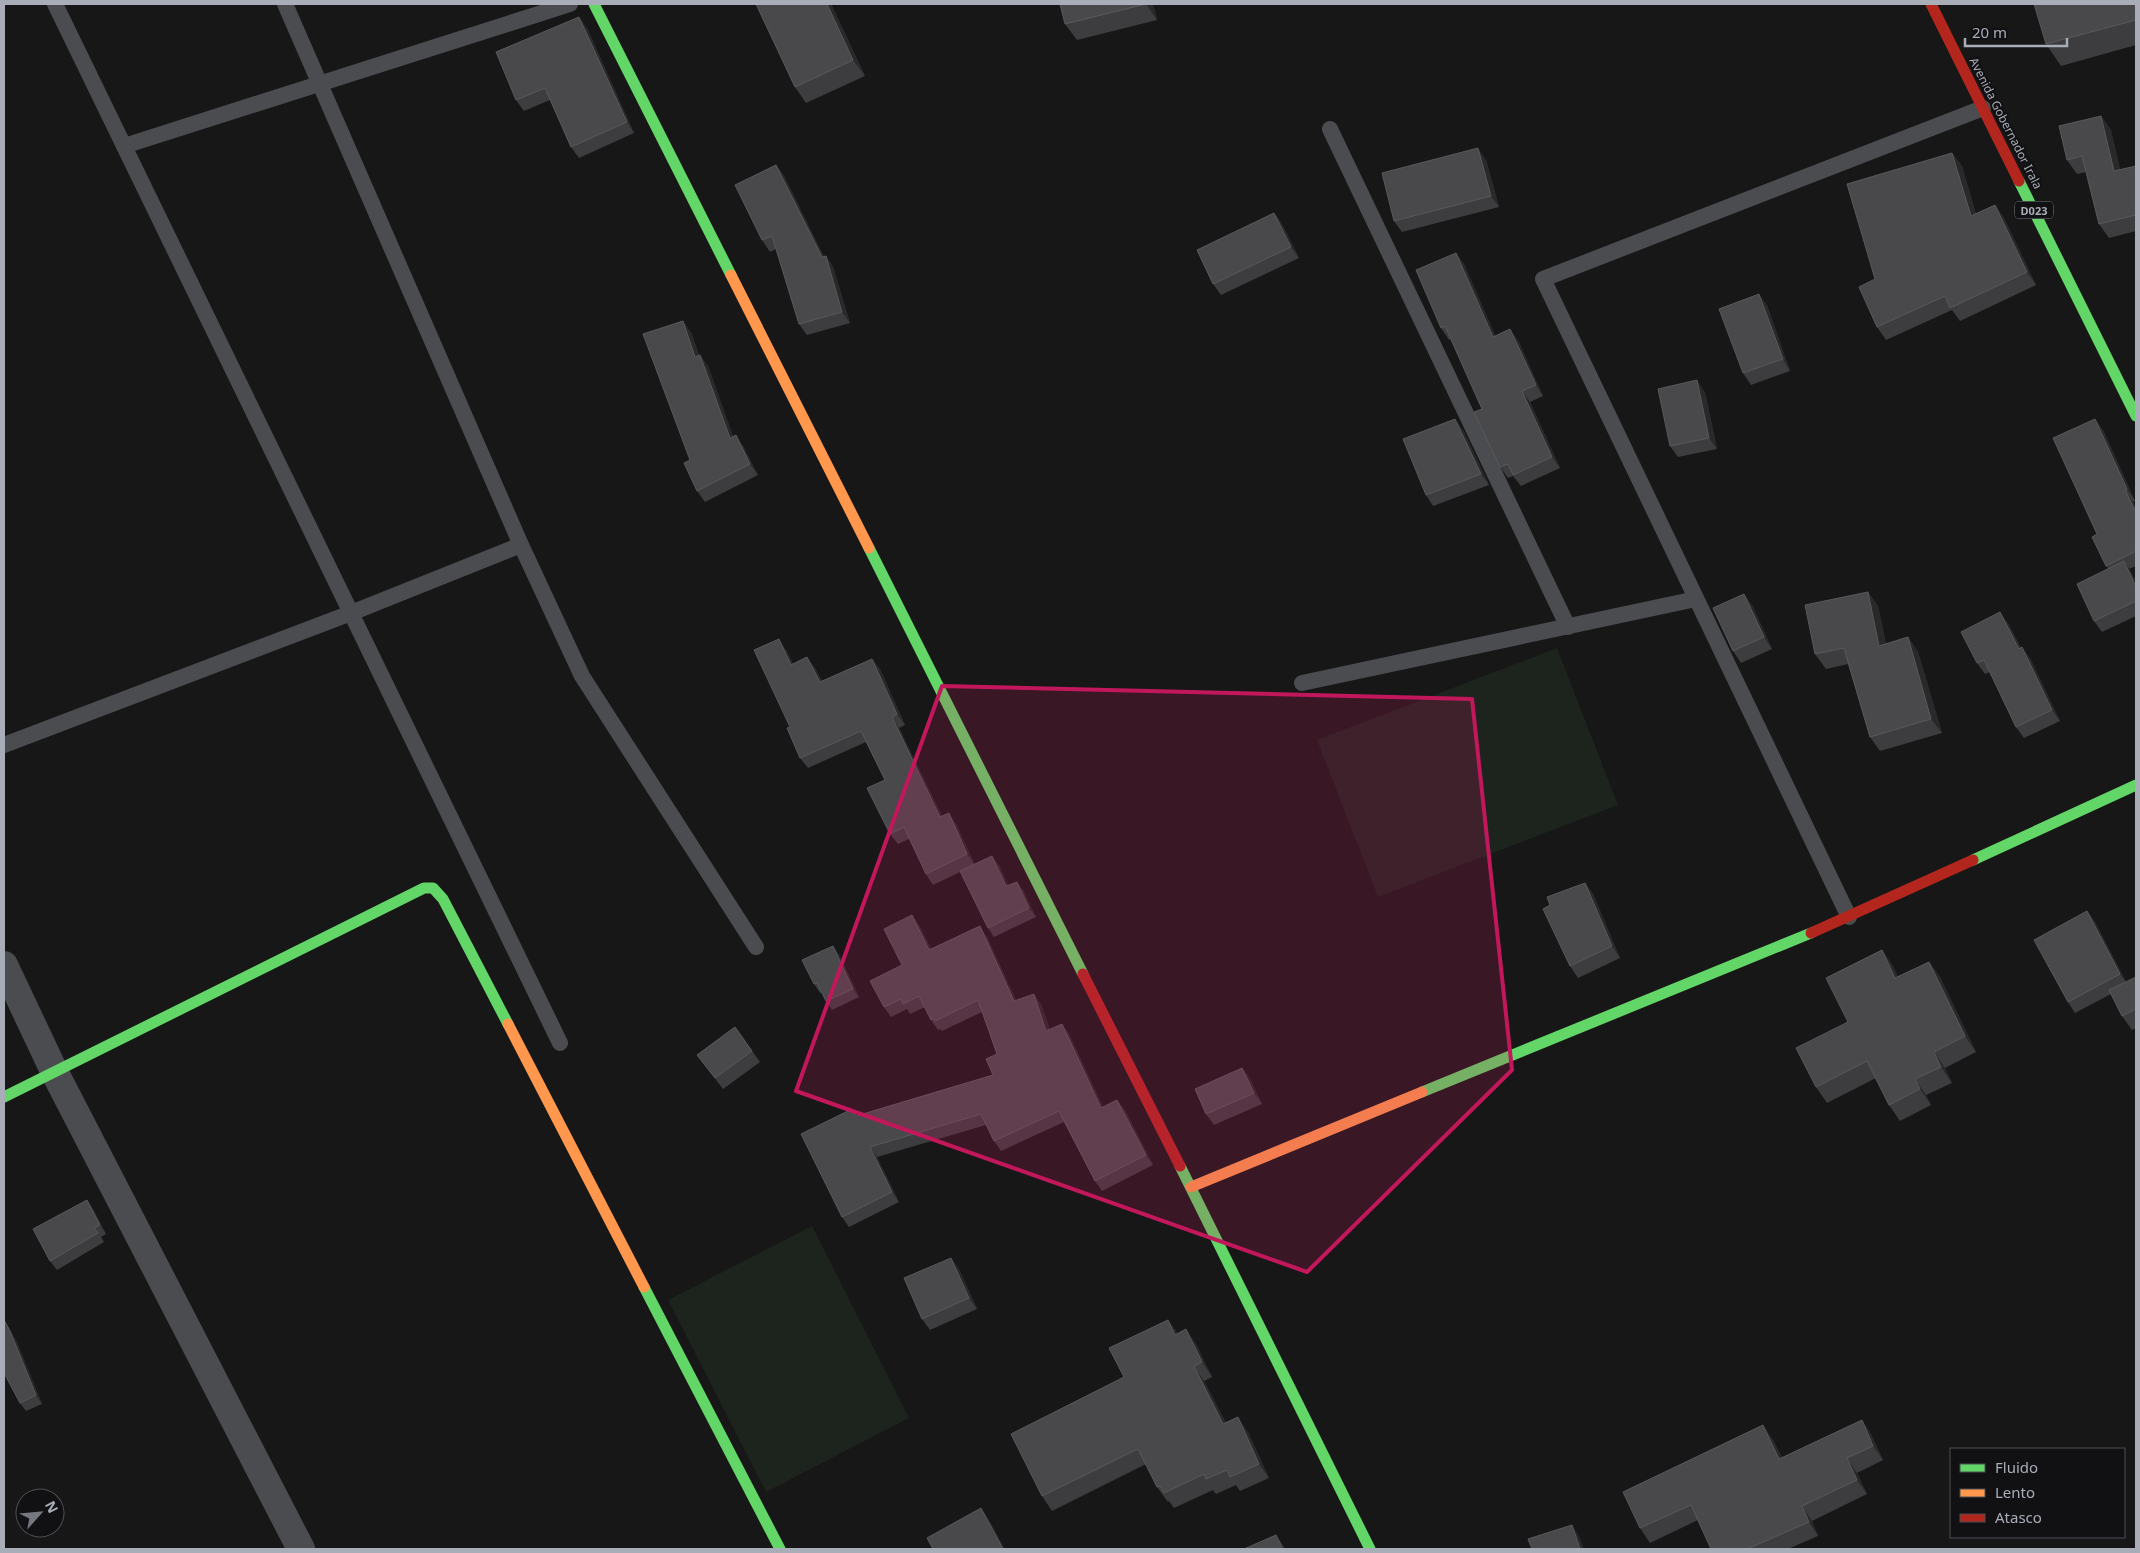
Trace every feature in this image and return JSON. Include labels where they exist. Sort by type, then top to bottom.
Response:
[{"type":"street","points":[[594,4],[1192,1186],[1370,1549]]},
{"type":"street","name":"Avenida Gobernador Irala","points":[[1931,4],[2136,416]]},
{"type":"street","points":[[1192,1186],[1849,917],[2136,785]]},
{"type":"street","points":[[4,1096],[55,1073],[424,888],[433,888],[443,899],[780,1549]]},
{"type":"street","points":[[4,965],[55,1073],[302,1549]]},
{"type":"lane","points":[[55,4],[560,1043]]},
{"type":"lane","points":[[285,4],[521,544],[582,676],[756,947]]},
{"type":"lane","points":[[124,146],[570,4]]},
{"type":"lane","points":[[1849,917],[1543,279],[1983,108]]},
{"type":"lane","points":[[1330,129],[1568,628]]},
{"type":"lane","points":[[4,745],[351,613],[521,544]]},
{"type":"lane","points":[[1302,683],[1568,628],[1696,599]]},
{"type":"highlighted area","points":[[942,686],[1472,699],[1512,1070],[1307,1272],[796,1091]]},
{"type":"shaded area","points":[[1557,648],[1618,805],[1378,897],[1317,740]]},
{"type":"shaded area","points":[[812,1226],[909,1418],[766,1492],[668,1300]]},
{"type":"building","points":[[756,4],[827,4],[853,60],[795,87]]},
{"type":"building","points":[[1060,4],[1146,4],[1065,24]]},
{"type":"building","points":[[2034,4],[2136,4],[2136,20],[2046,44]]},
{"type":"building","points":[[579,17],[627,122],[571,147],[545,88],[516,100],[496,52]]},
{"type":"building","points":[[2101,116],[2114,171],[2136,166],[2136,215],[2099,224],[2082,156],[2067,160],[2059,126]]},
{"type":"building","points":[[1478,148],[1491,196],[1394,221],[1382,173]]},
{"type":"building","points":[[1952,153],[1971,216],[1995,205],[2027,272],[1950,308],[1945,296],[1877,327],[1859,287],[1875,279],[1847,184]]},
{"type":"building","points":[[776,165],[822,257],[826,256],[842,312],[799,324],[772,236],[762,240],[735,185]]},
{"type":"building","points":[[1274,213],[1291,247],[1213,284],[1197,250]]},
{"type":"building","points":[[1456,253],[1493,337],[1510,329],[1536,385],[1522,391],[1552,457],[1513,475],[1508,464],[1500,467],[1474,412],[1482,409],[1445,326],[1441,328],[1416,270]]},
{"type":"building","points":[[1759,294],[1783,359],[1743,373],[1719,309]]},
{"type":"building","points":[[683,321],[695,357],[700,355],[730,438],[736,435],[750,464],[697,491],[684,463],[690,460],[643,334]]},
{"type":"building","points":[[1697,380],[1709,438],[1670,446],[1658,389]]},
{"type":"building","points":[[1455,419],[1481,474],[1426,495],[1403,439]]},
{"type":"building","points":[[2095,419],[2136,512],[2136,551],[2106,566],[2092,537],[2097,534],[2053,438]]},
{"type":"building","points":[[2124,561],[2136,587],[2136,601],[2094,621],[2077,584]]},
{"type":"building","points":[[1868,592],[1879,646],[1908,637],[1931,719],[1870,737],[1844,648],[1815,654],[1805,605]]},
{"type":"building","points":[[1744,594],[1764,637],[1733,651],[1713,608]]},
{"type":"building","points":[[2000,612],[2019,649],[2022,647],[2052,710],[2016,727],[1984,660],[1977,663],[1961,632]]},
{"type":"building","points":[[779,639],[791,665],[807,657],[820,682],[872,659],[897,714],[892,717],[940,817],[949,813],[967,854],[926,874],[904,827],[890,834],[867,788],[885,780],[861,731],[800,758],[787,728],[790,727],[754,650]]},
{"type":"building","points":[[992,856],[1006,886],[1017,882],[1029,908],[988,928],[960,871]]},
{"type":"building","points":[[1585,883],[1612,946],[1570,966],[1543,909],[1550,905],[1547,897]]},
{"type":"building","points":[[2087,911],[2120,974],[2068,1002],[2034,940]]},
{"type":"building","points":[[912,915],[929,950],[980,926],[1014,1001],[1034,994],[1046,1031],[1062,1024],[1101,1108],[1117,1100],[1146,1155],[1095,1181],[1059,1111],[994,1141],[981,1114],[870,1147],[892,1192],[842,1217],[801,1134],[852,1109],[856,1116],[993,1075],[986,1059],[997,1054],[978,1000],[935,1021],[933,1018],[931,1020],[919,996],[903,1004],[901,999],[884,1007],[870,981],[902,965],[884,929]]},
{"type":"building","points":[[833,946],[853,989],[826,1001],[817,983],[814,984],[802,960]]},
{"type":"building","points":[[1882,950],[1895,978],[1929,962],[1965,1036],[1934,1052],[1941,1067],[1915,1079],[1920,1089],[1889,1105],[1867,1061],[1816,1087],[1796,1048],[1848,1022],[1826,978]]},
{"type":"building","points":[[2136,977],[2136,1009],[2122,1016],[2109,990]]},
{"type":"building","points":[[735,1027],[752,1051],[715,1078],[697,1055]]},
{"type":"building","points":[[1242,1068],[1254,1093],[1206,1114],[1195,1089]]},
{"type":"building","points":[[87,1200],[100,1225],[94,1228],[98,1233],[50,1261],[33,1229]]},
{"type":"building","points":[[951,1258],[969,1298],[922,1319],[904,1278]]},
{"type":"building","points":[[4,1320],[36,1395],[20,1403],[4,1373]]},
{"type":"building","points":[[1168,1320],[1175,1335],[1186,1329],[1202,1362],[1194,1366],[1223,1424],[1238,1417],[1259,1464],[1230,1477],[1227,1470],[1206,1479],[1204,1474],[1164,1493],[1160,1486],[1157,1487],[1138,1449],[1042,1496],[1011,1434],[1124,1377],[1109,1348]]},
{"type":"building","points":[[1862,1420],[1873,1446],[1847,1458],[1857,1480],[1802,1506],[1809,1522],[1747,1549],[1711,1549],[1691,1505],[1640,1528],[1623,1492],[1763,1425],[1779,1459]]},
{"type":"building","points":[[981,1508],[1003,1549],[933,1549],[927,1538]]},
{"type":"building","points":[[1572,1525],[1580,1549],[1532,1549],[1528,1539]]},
{"type":"building","points":[[1276,1535],[1283,1549],[1244,1549]]},
{"type":"traffic: fast","points":[[594,4],[731,275]]},
{"type":"traffic: fast","points":[[2019,181],[2136,416]]},
{"type":"traffic: fast","points":[[869,548],[1083,974]]},
{"type":"traffic: fast","points":[[1973,860],[2136,785]]},
{"type":"traffic: fast","points":[[4,1097],[424,888],[433,888],[443,899],[508,1024]]},
{"type":"traffic: fast","points":[[1422,1092],[1811,933]]},
{"type":"traffic: fast","points":[[1180,1166],[1370,1549]]},
{"type":"traffic: fast","points":[[644,1287],[780,1549]]},
{"type":"traffic: slow","points":[[731,275],[869,548]]},
{"type":"traffic: slow","points":[[508,1024],[644,1287]]},
{"type":"traffic: slow","points":[[1191,1187],[1422,1092]]},
{"type":"traffic: jam","points":[[1931,4],[2019,181]]},
{"type":"traffic: jam","points":[[1811,933],[1973,860]]},
{"type":"traffic: jam","points":[[1083,974],[1180,1166]]}]
